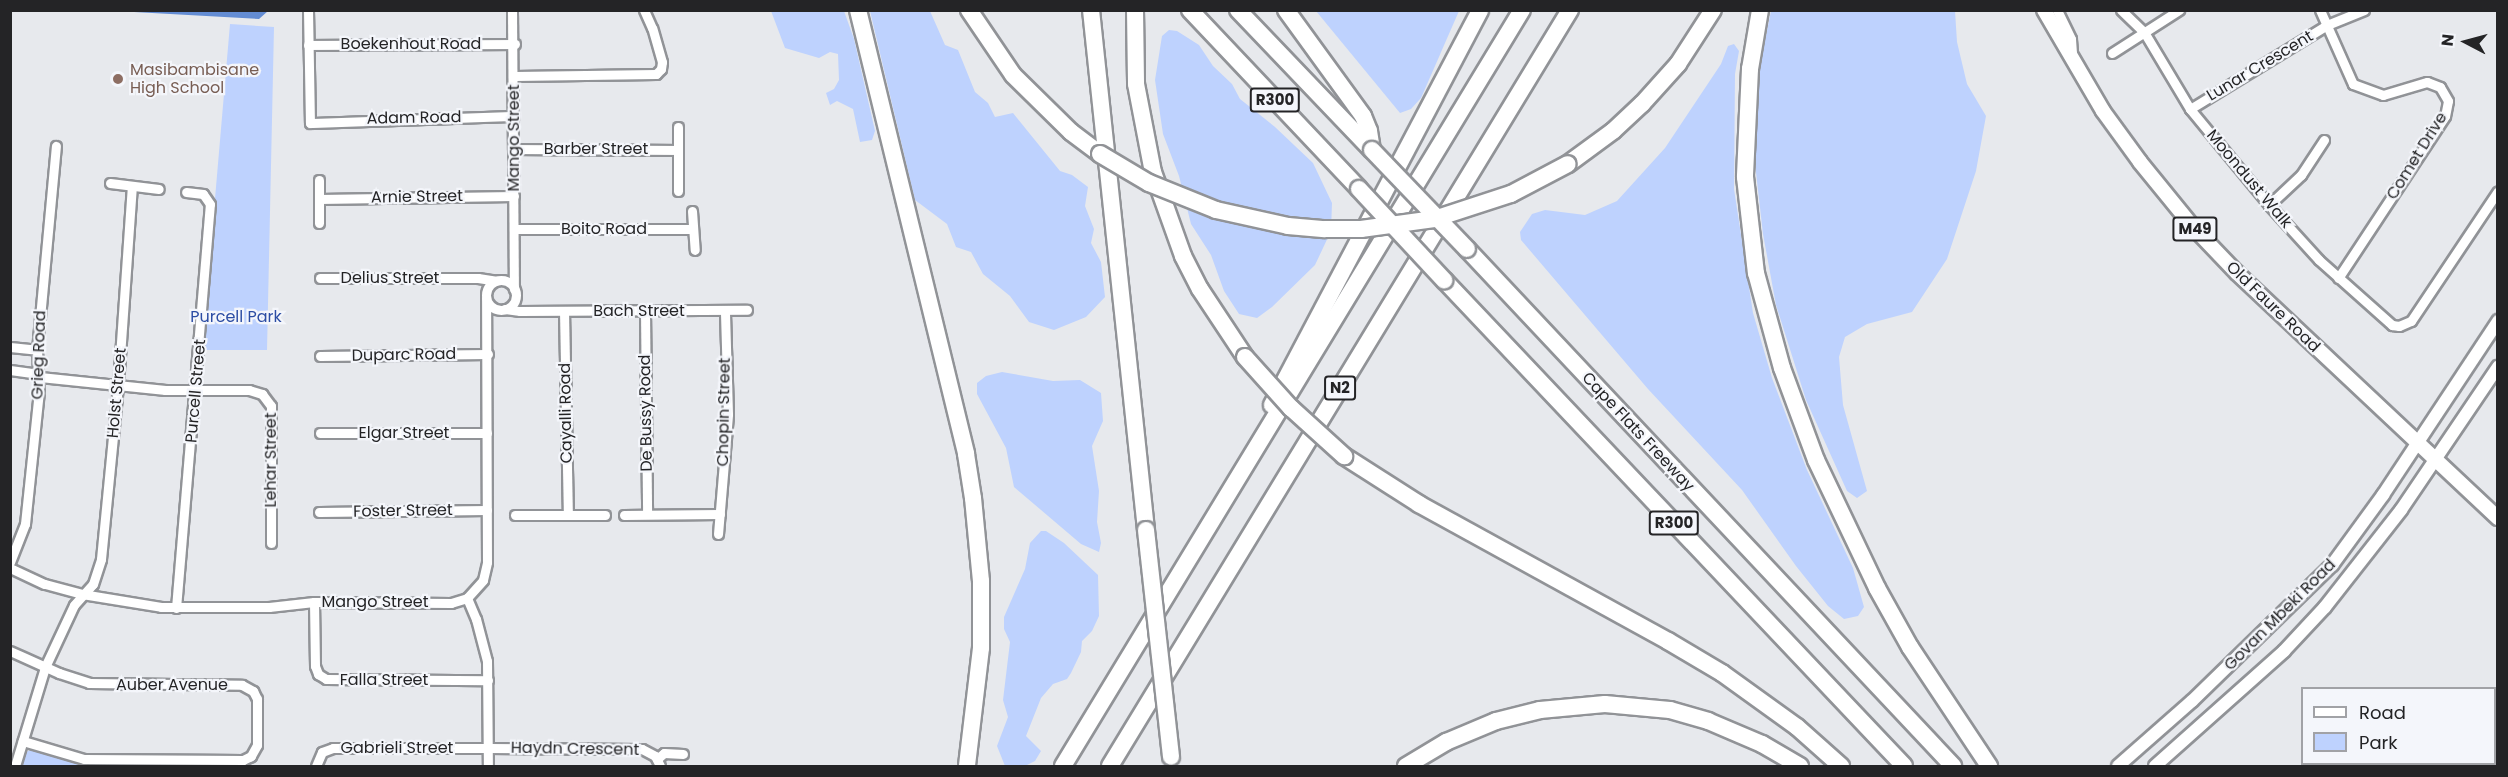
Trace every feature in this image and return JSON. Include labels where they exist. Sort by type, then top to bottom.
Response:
[{"type":"highway","points":[[858,10],[966,454],[973,498],[981,581],[981,648],[967,766]]},
{"type":"highway","points":[[969,10],[1013,75],[1071,132],[1100,154],[1149,183],[1216,210],[1288,226],[1361,229],[1434,219],[1511,194],[1568,164],[1613,131],[1642,104],[1678,64],[1713,10]]},
{"type":"highway","points":[[1091,10],[1171,762]]},
{"type":"highway","name":"R300","points":[[1190,10],[1904,766]]},
{"type":"highway","name":"R300","points":[[1238,10],[1372,150]]},
{"type":"highway","points":[[1286,10],[1363,116],[1369,131],[1372,150]]},
{"type":"highway","points":[[1246,466],[1283,381],[1480,10]]},
{"type":"highway","name":"N2","points":[[1063,766],[1522,10]]},
{"type":"highway","name":"N2","points":[[1110,766],[1570,10]]},
{"type":"highway","points":[[1760,10],[1750,69],[1745,177],[1756,273],[1773,340],[1816,460],[1877,588],[1910,647],[1989,766]]},
{"type":"highway","points":[[1134,12],[1136,84],[1148,151],[1169,222],[1196,281],[1221,324],[1245,357],[1290,408],[1344,456],[1419,504],[1668,640],[1722,673],[1797,727],[1841,766]]},
{"type":"highway","name":"Cape Flats Freeway","points":[[1372,150],[1953,766]]},
{"type":"highway","points":[[1406,766],[1446,742],[1496,721],[1540,710],[1605,704],[1670,710],[1708,721],[1762,744],[1800,766]]},
{"type":"main road","name":"Old Faure Road","points":[[2044,10],[2071,60],[2127,145],[2193,227],[2237,273],[2416,442]]},
{"type":"main road","name":"Govan Mbeki Road","points":[[2118,766],[2247,650],[2332,565],[2498,321]]},
{"type":"main road","name":"Govan Mbeki Road","points":[[2155,766],[2283,651],[2354,574],[2498,367]]},
{"type":"main road","name":"M49","points":[[2416,442],[2498,518]]},
{"type":"street","points":[[308,10],[308,45]]},
{"type":"street","name":"Mango Street","points":[[512,10],[515,44],[515,292]]},
{"type":"street","points":[[515,76],[656,74],[661,69],[662,62],[644,10]]},
{"type":"street","points":[[2057,10],[2071,39],[2073,48],[2071,60]]},
{"type":"street","name":"Moondust Walk","points":[[2121,10],[2144,32],[2190,109],[2270,205],[2338,278],[2385,322],[2400,326],[2411,321],[2498,191]]},
{"type":"street","points":[[2112,53],[2180,10]]},
{"type":"street","name":"Comet Drive","points":[[2320,10],[2348,76],[2360,89],[2383,95],[2427,82],[2440,87],[2448,101],[2445,116],[2338,278]]},
{"type":"street","name":"Lunar Crescent","points":[[2190,109],[2327,25],[2364,10]]},
{"type":"street","name":"Boekenhout Road","points":[[308,45],[515,44]]},
{"type":"street","name":"Adam Road","points":[[308,45],[308,119],[313,124],[343,120],[514,116]]},
{"type":"street","points":[[678,128],[678,191]]},
{"type":"street","points":[[2270,205],[2305,171],[2324,140]]},
{"type":"street","name":"Grieg Road","points":[[10,562],[26,524],[40,377],[37,350],[56,146]]},
{"type":"street","name":"Barber Street","points":[[514,149],[678,150]]},
{"type":"street","points":[[319,180],[320,223]]},
{"type":"street","points":[[110,183],[159,189]]},
{"type":"street","name":"Holst Street","points":[[15,766],[45,667],[70,613],[82,594],[93,584],[101,559],[118,385],[132,186]]},
{"type":"street","name":"Purcell Street","points":[[176,608],[196,392],[210,204],[203,194],[186,192]]},
{"type":"street","name":"Arnie Street","points":[[319,199],[514,196]]},
{"type":"street","points":[[692,212],[695,250]]},
{"type":"street","name":"Boito Road","points":[[514,229],[693,229]]},
{"type":"street","points":[[488,766],[487,661],[476,619],[467,598],[476,590],[485,574],[488,433],[486,295],[514,265]]},
{"type":"street","name":"Delius Street","points":[[320,278],[459,278],[498,281]]},
{"type":"street","name":"Delius Street","points":[[459,278],[476,283],[486,295]]},
{"type":"street","points":[[498,281],[506,281],[520,303],[532,311]]},
{"type":"street","points":[[488,327],[502,309],[514,300],[515,292]]},
{"type":"street","points":[[486,295],[489,304],[502,309]]},
{"type":"street","name":"Bach Street","points":[[502,309],[532,311],[747,310]]},
{"type":"street","name":"Chopin Street","points":[[718,534],[728,414],[724,310]]},
{"type":"street","name":"Cayalli Road","points":[[564,311],[568,515]]},
{"type":"street","name":"De Bussy Road","points":[[645,311],[647,514]]},
{"type":"street","points":[[10,347],[37,350]]},
{"type":"street","name":"Duparc Road","points":[[320,356],[488,354]]},
{"type":"street","points":[[10,370],[33,373],[40,377],[196,392]]},
{"type":"street","name":"Lehar Street","points":[[196,392],[249,390],[262,394],[271,406],[271,543]]},
{"type":"street","name":"Elgar Street","points":[[320,433],[488,433]]},
{"type":"street","name":"Foster Street","points":[[319,512],[487,510]]},
{"type":"street","points":[[624,515],[720,514]]},
{"type":"street","points":[[515,515],[605,515]]},
{"type":"street","name":"Mango Street","points":[[10,568],[45,584],[82,594],[126,603],[176,608],[269,607],[314,602],[451,603],[467,598]]},
{"type":"street","name":"Falla Street","points":[[314,602],[315,666],[318,674],[326,679],[488,680]]},
{"type":"street","name":"Auber Avenue","points":[[10,651],[45,667],[96,684],[246,686],[253,691],[257,699],[256,749],[251,756],[243,760],[84,759],[22,741]]},
{"type":"street","name":"Gabrieli Street","points":[[316,766],[322,752],[333,748],[488,748]]},
{"type":"street","name":"Haydn Crescent","points":[[488,748],[642,749],[651,752],[659,763],[664,753],[683,754]]},
{"type":"street","points":[[2494,766],[2498,764]]},
{"type":"green space","points":[[771,11],[844,11],[854,39],[875,131],[872,140],[860,142],[853,109],[837,101],[830,105],[826,93],[834,89],[839,80],[838,54],[830,52],[819,58],[785,48]]},
{"type":"green space","points":[[870,11],[930,11],[945,45],[958,50],[975,92],[988,103],[995,117],[1013,113],[1060,171],[1072,175],[1088,187],[1085,206],[1094,229],[1091,243],[1101,262],[1105,297],[1086,317],[1054,330],[1029,322],[1010,296],[983,274],[971,252],[956,247],[947,224],[915,200]]},
{"type":"green space","points":[[1316,11],[1459,11],[1421,98],[1411,109],[1400,113]]},
{"type":"green space","points":[[1771,11],[1955,11],[1957,42],[1967,84],[1986,116],[1976,171],[1947,259],[1912,312],[1867,324],[1845,337],[1839,357],[1843,405],[1867,491],[1857,498],[1847,491],[1806,400],[1776,305],[1763,234],[1753,146],[1758,75]]},
{"type":"green space","name":"Purcell Park","points":[[230,24],[274,27],[267,350],[202,350]]},
{"type":"green space","points":[[1169,30],[1177,31],[1199,45],[1213,66],[1232,84],[1240,99],[1275,127],[1313,163],[1332,203],[1331,231],[1315,265],[1272,307],[1257,318],[1239,314],[1224,291],[1211,255],[1191,224],[1179,176],[1163,134],[1155,80],[1162,36]]},
{"type":"green space","points":[[1734,44],[1739,51],[1735,74],[1734,189],[1753,313],[1772,378],[1807,470],[1853,568],[1864,607],[1858,616],[1844,619],[1828,606],[1796,566],[1742,490],[1648,389],[1521,240],[1520,232],[1532,214],[1545,210],[1585,215],[1617,201],[1665,148],[1721,64],[1728,46]]},
{"type":"green space","points":[[1002,372],[1053,381],[1080,380],[1101,393],[1103,421],[1092,446],[1099,491],[1097,522],[1101,543],[1099,552],[1081,544],[1014,487],[1006,448],[977,394],[977,383],[986,376]]},
{"type":"green space","points":[[1041,531],[1046,531],[1064,543],[1098,575],[1099,616],[1092,631],[1082,641],[1081,652],[1067,679],[1053,684],[1041,698],[1026,736],[1041,751],[1035,761],[1025,766],[1005,766],[997,746],[1008,717],[1003,700],[1010,642],[1004,629],[1004,617],[1025,569],[1030,543]]},
{"type":"green space","points":[[33,748],[85,763],[84,766],[20,766],[25,753]]},
{"type":"water","points":[[268,10],[259,19],[116,11]]},
{"type":"place","name":"Masibambisane High School","points":[[118,79]]}]
